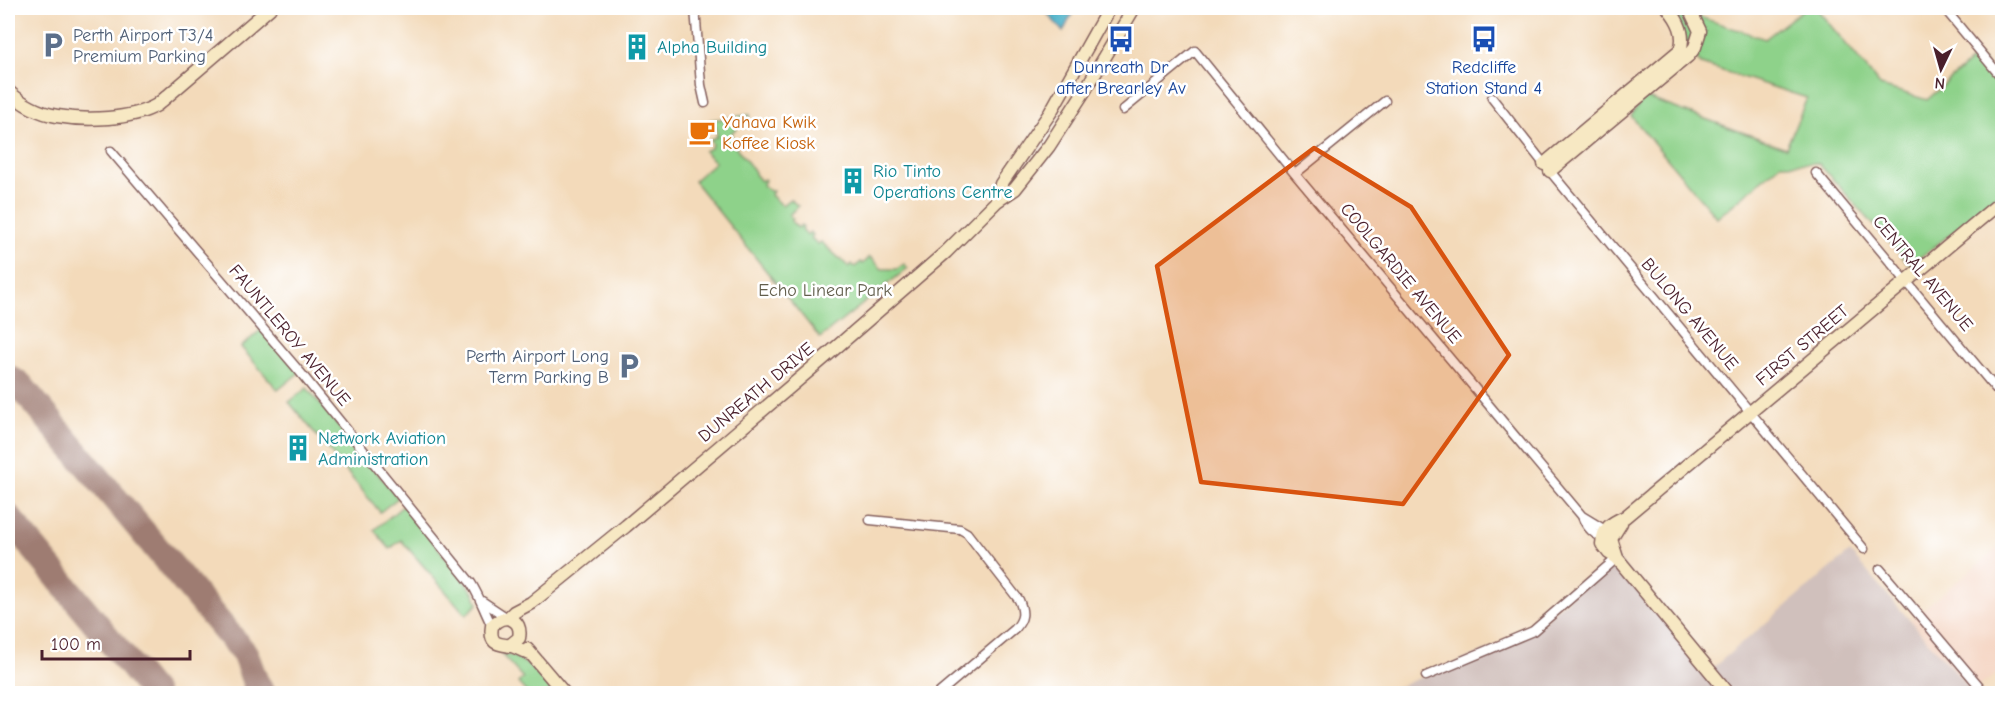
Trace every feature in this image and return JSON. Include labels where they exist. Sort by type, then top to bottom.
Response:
[{"type":"main road","points":[[8,91],[32,107],[56,116],[111,117],[141,113],[157,105],[270,8]]},
{"type":"main road","name":"DUNREATH DRIVE","points":[[997,201],[1001,184],[1050,112],[1109,8]]},
{"type":"main road","name":"DUNREATH DRIVE","points":[[507,617],[531,603],[649,507],[938,260],[997,201],[1016,189],[1049,146],[1134,8]]},
{"type":"main road","points":[[1547,167],[1680,50],[1683,42],[1682,30],[1668,8]]},
{"type":"main road","points":[[1547,167],[1688,56],[1695,47],[1700,31],[1689,8]]},
{"type":"main road","name":"FIRST STREET","points":[[1607,535],[1610,523],[1625,517],[2002,201]]},
{"type":"main road","name":"COOLGARDIE AVENUE","points":[[1607,535],[1602,544],[1605,549],[1617,558],[1729,693]]},
{"type":"main road","name":"DUNREATH DRIVE","points":[[520,631],[531,603]]},
{"type":"main road","points":[[530,654],[509,646],[501,646],[494,641],[491,634],[492,626],[499,619],[507,617],[515,621],[530,654],[565,693]]},
{"type":"main road","points":[[509,646],[517,641],[520,631]]},
{"type":"street","points":[[695,8],[701,85],[705,103]]},
{"type":"street","points":[[1944,8],[2002,78]]},
{"type":"street","name":"COOLGARDIE AVENUE","points":[[1123,110],[1195,51],[1295,174],[1582,516],[1585,523],[1592,531],[1607,535]]},
{"type":"street","name":"BULONG AVENUE","points":[[1492,98],[1864,549]]},
{"type":"street","points":[[1295,174],[1385,101]]},
{"type":"street","name":"FAUNTLEROY AVENUE","points":[[111,152],[300,372],[471,583],[482,601],[492,626]]},
{"type":"street","name":"CENTRAL AVENUE","points":[[1816,173],[2002,396]]},
{"type":"street","points":[[870,520],[960,529],[967,533],[1019,600],[1023,609],[1023,616],[1015,629],[938,693]]},
{"type":"street","points":[[1426,676],[1533,631],[1617,558]]},
{"type":"street","points":[[1880,569],[1986,693]]},
{"type":"street","name":"FAUNTLEROY AVENUE","points":[[482,601],[507,617]]},
{"type":"highlighted area","points":[[1314,148],[1411,207],[1509,355],[1403,504],[1201,482],[1157,266]]},
{"type":"shaded area","points":[[2002,545],[2002,671],[1972,691],[1910,620]]},
{"type":"shaded area","points":[[1850,552],[1972,691],[1968,694],[1381,694],[1533,631],[1615,555],[1710,670]]},
{"type":"green space","points":[[1805,8],[1816,8],[1881,86],[1927,100],[1978,55],[2002,84],[2002,195],[1910,265],[1818,163],[1781,164],[1717,218],[1631,116],[1644,97],[1786,148],[1807,98],[1701,64],[1666,23],[1669,11],[1681,18],[1688,13],[1765,39]]},
{"type":"green space","name":"Echo Linear Park","points":[[750,115],[748,120],[732,132],[732,142],[761,181],[765,180],[763,185],[773,191],[771,195],[782,205],[790,199],[798,206],[789,215],[798,228],[801,225],[807,235],[810,232],[813,235],[811,238],[818,244],[821,242],[849,267],[852,264],[855,267],[861,262],[863,264],[870,257],[882,269],[897,269],[904,264],[908,268],[820,338],[694,181],[715,162],[704,151],[711,148],[710,140],[717,136],[716,127],[710,120]]},
{"type":"green space","points":[[262,329],[300,372],[278,390],[241,347]]},
{"type":"green space","points":[[307,388],[398,498],[380,512],[289,402]]},
{"type":"green space","points":[[404,505],[475,594],[478,604],[466,615],[401,540],[390,549],[374,530]]},
{"type":"green space","points":[[501,654],[523,662],[552,690],[547,693],[527,693],[518,683],[523,678]]},
{"type":"water","points":[[1043,8],[1075,8],[1063,32]]},
{"type":"taxiway","points":[[8,378],[20,385],[245,654],[255,681],[263,694]]},
{"type":"taxiway","points":[[8,517],[154,694]]},
{"type":"place","name":"Dunreath Dr after Brearley Av","points":[[1121,39]]},
{"type":"place","name":"Redcliffe Station Stand 4","points":[[1484,39]]},
{"type":"place","name":"Perth Airport T3/4 Premium Parking","points":[[53,45]]},
{"type":"place","name":"Alpha Building","points":[[637,47]]},
{"type":"place","name":"Yahava Kwik Koffee Kiosk","points":[[702,132]]},
{"type":"place","name":"Rio Tinto Operations Centre","points":[[853,181]]},
{"type":"place","name":"Perth Airport Long Term Parking B","points":[[629,366]]},
{"type":"place","name":"Network Aviation Administration","points":[[298,448]]}]
